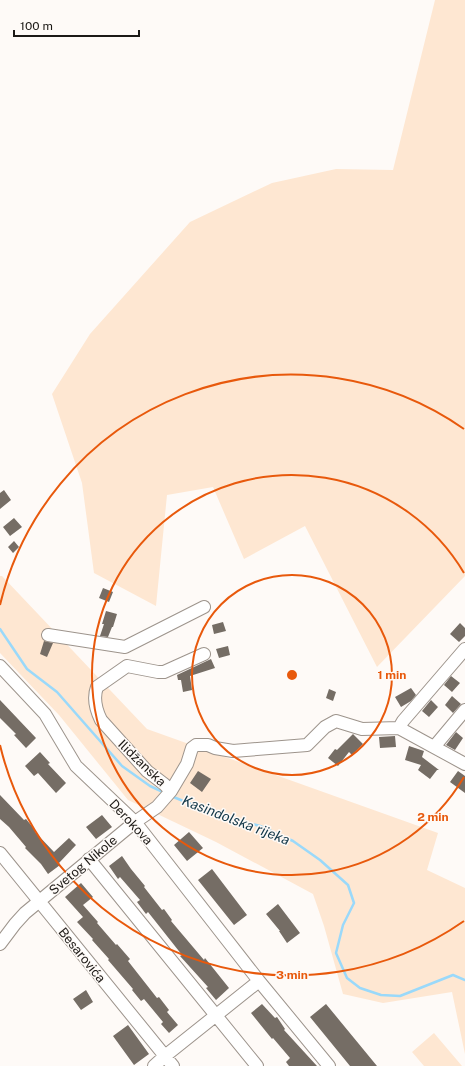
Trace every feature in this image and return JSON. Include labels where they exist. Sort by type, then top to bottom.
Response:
[{"type":"street","points":[[48,635],[125,647],[204,607]]},
{"type":"street","points":[[125,647],[127,666],[158,672],[164,672],[204,654]]},
{"type":"street","points":[[465,649],[403,721],[399,728],[465,764]]},
{"type":"street","name":"Derokova","points":[[0,666],[45,714],[76,766],[135,822],[259,981],[329,1066]]},
{"type":"street","name":"Ilidžanska","points":[[127,666],[97,687],[96,711],[107,728],[147,771],[171,791],[187,764],[192,748],[196,745],[232,751],[307,745],[325,727],[336,721],[362,729],[399,728]]},
{"type":"street","points":[[434,747],[465,710]]},
{"type":"street","name":"Svetog Nikole","points":[[0,944],[14,924],[25,913],[135,822],[157,807],[171,791]]},
{"type":"street","name":"Besarovića","points":[[0,853],[173,1066]]},
{"type":"street","points":[[89,859],[257,1066]]},
{"type":"street","points":[[154,1066],[215,1015],[259,981]]},
{"type":"shaded area","points":[[435,0],[465,0],[465,576],[377,667],[305,526],[244,559],[213,487],[167,495],[156,606],[94,573],[82,483],[52,394],[90,334],[190,222],[272,183],[336,169],[393,170]]},
{"type":"shaded area","points":[[0,576],[2,576],[147,729],[438,833],[427,870],[465,888],[465,1054],[452,992],[383,1003],[343,994],[324,926],[313,894],[216,842],[128,800],[59,715],[0,653]]},
{"type":"shaded area","points":[[434,1033],[462,1066],[424,1066],[412,1052]]},
{"type":"building","points":[[4,490],[11,500],[0,509],[0,493]]},
{"type":"building","points":[[14,518],[22,527],[10,536],[3,527]]},
{"type":"building","points":[[14,541],[19,547],[13,553],[8,547]]},
{"type":"building","points":[[103,588],[113,592],[109,602],[99,598]]},
{"type":"building","points":[[106,611],[117,614],[108,637],[100,636]]},
{"type":"building","points":[[223,622],[226,631],[214,634],[212,625]]},
{"type":"building","points":[[460,623],[465,628],[465,636],[459,642],[450,634]]},
{"type":"building","points":[[44,641],[53,643],[47,657],[40,654]]},
{"type":"building","points":[[228,646],[230,655],[219,658],[216,649]]},
{"type":"building","points":[[211,659],[215,668],[190,676],[192,690],[183,692],[181,680],[178,680],[177,675]]},
{"type":"building","points":[[451,676],[460,683],[452,692],[444,685]]},
{"type":"building","points":[[411,688],[416,695],[411,701],[401,707],[395,697]]},
{"type":"building","points":[[329,689],[336,692],[333,701],[326,698]]},
{"type":"building","points":[[452,696],[461,704],[453,713],[445,705]]},
{"type":"building","points":[[0,700],[36,738],[26,748],[14,735],[16,734],[0,718]]},
{"type":"building","points":[[431,700],[438,707],[429,717],[422,711]]},
{"type":"building","points":[[456,732],[463,738],[455,750],[446,745]]},
{"type":"building","points":[[353,734],[363,744],[352,755],[349,752],[338,766],[328,758],[335,749],[337,750]]},
{"type":"building","points":[[395,736],[396,747],[380,748],[379,737]]},
{"type":"building","points":[[409,746],[424,751],[422,757],[439,770],[437,770],[430,779],[418,770],[421,765],[405,760]]},
{"type":"building","points":[[40,752],[50,763],[48,764],[66,783],[56,793],[38,773],[34,776],[25,766]]},
{"type":"building","points":[[198,771],[211,779],[202,792],[190,783]]},
{"type":"building","points":[[458,771],[465,776],[465,793],[450,782]]},
{"type":"building","points":[[0,795],[24,820],[26,819],[36,831],[35,832],[54,852],[69,838],[76,845],[59,863],[60,865],[48,874],[9,827],[0,819]]},
{"type":"building","points":[[102,815],[112,827],[96,839],[86,827]]},
{"type":"building","points":[[189,832],[203,848],[187,861],[174,845]]},
{"type":"building","points":[[122,856],[162,910],[164,909],[172,920],[171,921],[204,960],[205,958],[229,988],[216,1000],[206,988],[208,987],[180,956],[182,955],[148,912],[146,914],[137,902],[140,900],[120,877],[118,879],[109,866]]},
{"type":"building","points":[[212,869],[247,915],[234,925],[198,880]]},
{"type":"building","points":[[81,883],[93,897],[83,905],[116,945],[117,944],[130,959],[128,961],[157,998],[159,997],[169,1010],[167,1012],[178,1025],[169,1033],[161,1024],[163,1022],[144,999],[141,1001],[132,990],[133,989],[108,960],[109,959],[92,940],[93,939],[77,922],[83,917],[65,897]]},
{"type":"building","points":[[278,904],[300,933],[287,943],[280,931],[266,914]]},
{"type":"building","points":[[86,990],[93,1002],[81,1010],[73,999]]},
{"type":"building","points":[[262,1004],[275,1018],[277,1017],[285,1029],[284,1030],[317,1066],[289,1066],[286,1062],[290,1058],[251,1013]]},
{"type":"building","points":[[326,1004],[377,1066],[350,1066],[310,1017]]},
{"type":"building","points":[[128,1025],[149,1054],[134,1065],[113,1036]]},
{"type":"waterway","name":"Kasindolska rijeka","points":[[0,629],[27,669],[57,692],[122,766],[150,786],[165,793]]},
{"type":"waterway","name":"Kasindolska rijeka","points":[[171,796],[215,814],[260,826],[293,841],[320,860],[348,885],[354,903],[343,925],[336,953],[347,978],[360,988],[381,995],[400,996],[453,975],[465,980]]}]
